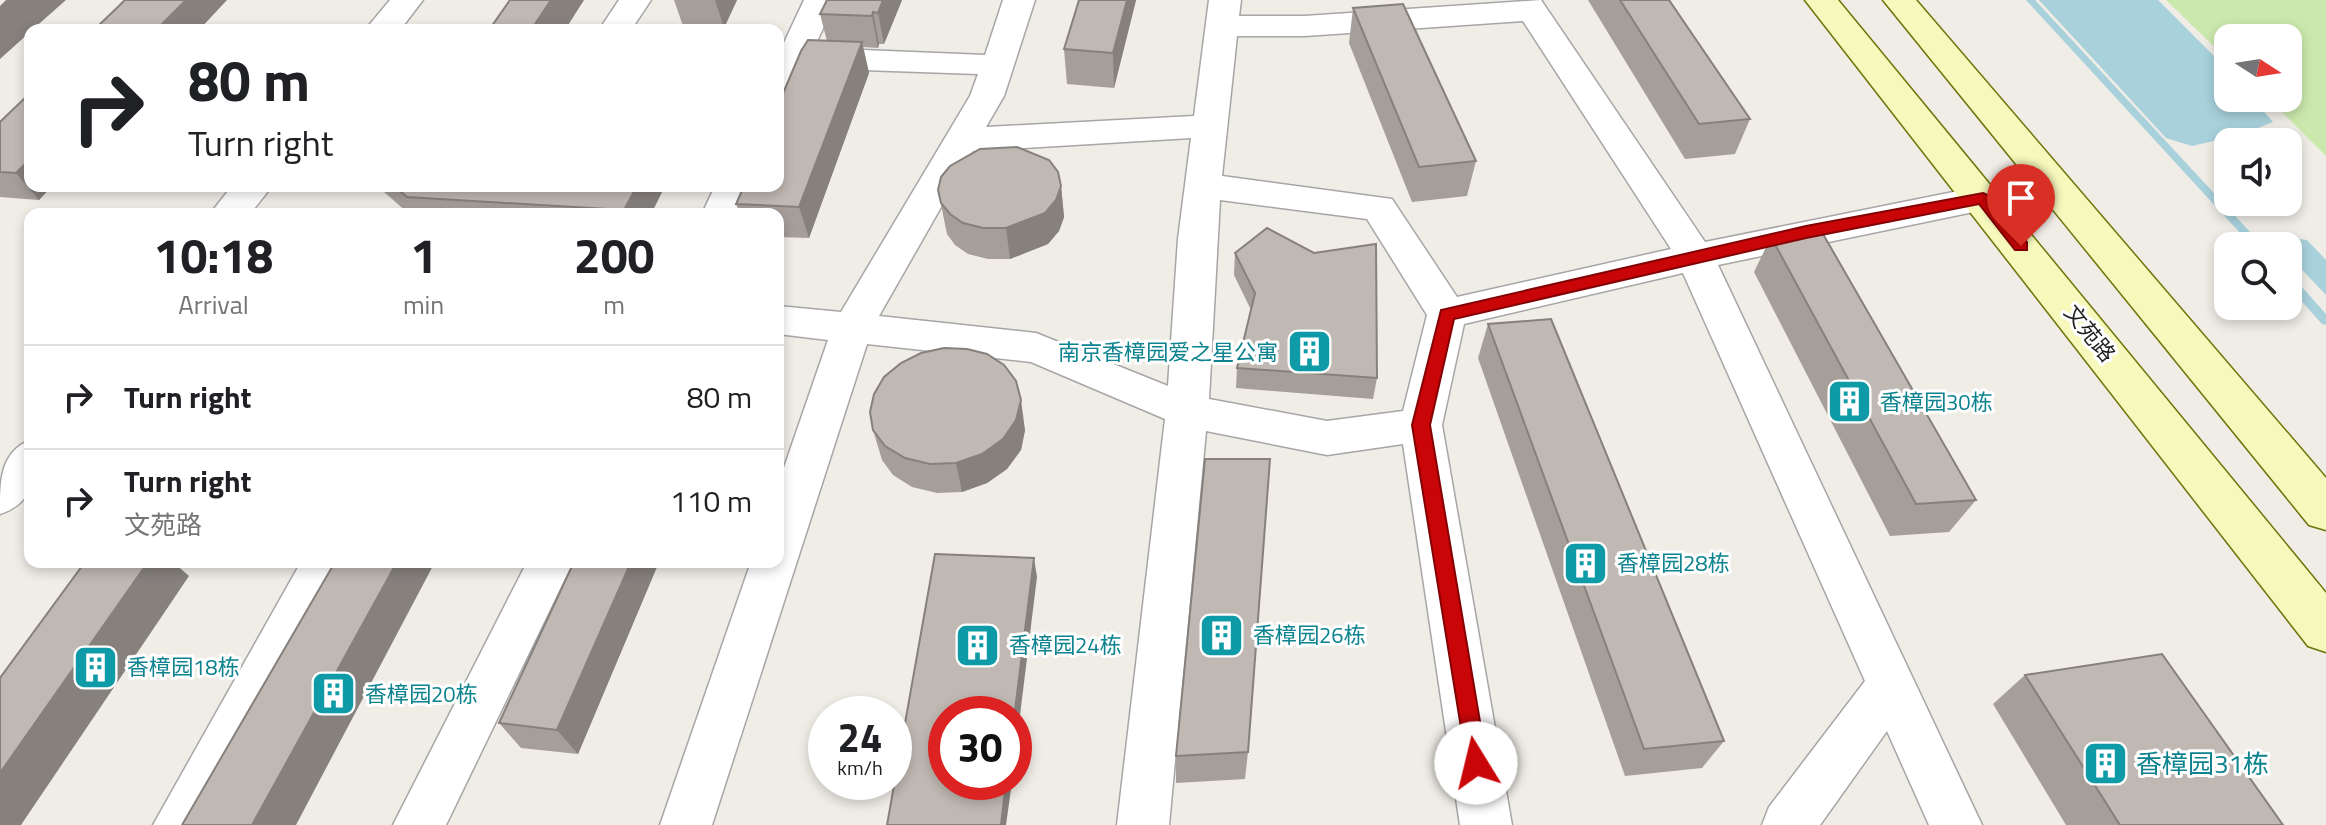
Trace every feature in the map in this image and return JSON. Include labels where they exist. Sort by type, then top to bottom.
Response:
[{"type":"main road","name":"文苑路","points":[[1821,0],[1983,198],[2326,630]]},
{"type":"main road","points":[[1899,0],[2326,511]]},
{"type":"street","points":[[387,24],[407,0]]},
{"type":"street","points":[[619,24],[635,0]]},
{"type":"street","points":[[820,0],[785,58],[997,65]]},
{"type":"street","points":[[784,533],[852,328],[987,96],[1019,0]]},
{"type":"street","points":[[1143,825],[1187,411],[1203,186],[1223,13],[1305,26],[1528,5],[1695,257],[1956,825]]},
{"type":"street","points":[[961,140],[1210,126]]},
{"type":"street","points":[[1203,186],[1379,208],[1447,314],[1421,425],[1486,825]]},
{"type":"street","points":[[234,208],[248,192]]},
{"type":"street","points":[[1447,314],[1806,232],[1983,198]]},
{"type":"street","points":[[784,321],[1036,348],[1187,411],[1327,438],[1421,425]]},
{"type":"street","points":[[0,495],[24,465]]},
{"type":"street","points":[[179,825],[322,568]]},
{"type":"street","points":[[419,825],[547,568]]},
{"type":"street","points":[[686,825],[772,568]]},
{"type":"street","points":[[1788,825],[1891,685]]},
{"type":"green space","points":[[2166,0],[2326,0],[2326,156],[2302,132],[2302,128],[2298,128],[2282,112],[2302,112],[2302,24],[2214,24],[2214,46]]},
{"type":"water","points":[[2039,0],[2158,0],[2214,56],[2214,112],[2264,112],[2273,122],[2258,128],[2214,128],[2214,141],[2192,146],[2166,138]]},
{"type":"water","points":[[2302,239],[2307,240],[2326,260],[2326,295],[2302,270]]},
{"type":"building","points":[[125,0],[186,0],[162,24],[100,24]]},
{"type":"building","points":[[510,0],[551,0],[535,24],[493,24]]},
{"type":"building","points":[[827,0],[883,0],[878,13],[873,12],[872,16],[820,14]]},
{"type":"building","points":[[1079,0],[1127,0],[1113,53],[1064,49]]},
{"type":"building","points":[[1620,0],[1669,0],[1750,119],[1699,124]]},
{"type":"building","points":[[1403,4],[1476,161],[1419,167],[1353,8]]},
{"type":"building","points":[[808,40],[862,42],[799,207],[736,204],[741,192],[784,192],[784,91]]},
{"type":"building","points":[[24,99],[24,165],[16,173],[0,172],[0,122]]},
{"type":"building","points":[[1017,147],[1049,160],[1058,172],[1061,186],[1056,200],[1045,213],[1006,228],[983,228],[963,223],[950,214],[941,203],[938,190],[941,177],[950,166],[980,149]]},
{"type":"building","points":[[401,192],[634,192],[625,208],[407,197]]},
{"type":"building","name":"南京香樟园爱之星公寓","points":[[1267,228],[1314,253],[1376,244],[1377,378],[1237,368],[1255,293],[1235,253]]},
{"type":"building","points":[[1823,234],[1976,500],[1916,504],[1771,237]]},
{"type":"building","points":[[1551,319],[1724,741],[1644,749],[1488,324]]},
{"type":"building","points":[[944,348],[987,354],[1004,365],[1016,381],[1021,400],[1016,420],[1003,439],[982,454],[956,463],[930,464],[905,458],[885,446],[873,430],[870,412],[874,394],[884,377],[901,363],[921,353]]},
{"type":"building","name":"香樟园26栋","points":[[1205,459],[1270,459],[1248,752],[1176,756]]},
{"type":"building","name":"香樟园24栋","points":[[935,554],[1034,558],[1017,696],[928,696],[928,800],[1004,800],[1001,825],[887,825],[891,800],[912,800],[910,696]]},
{"type":"building","points":[[81,568],[144,568],[0,773],[0,678]]},
{"type":"building","points":[[332,568],[394,568],[252,825],[182,825]]},
{"type":"building","points":[[571,568],[628,568],[557,730],[499,723]]},
{"type":"building","points":[[2162,654],[2283,825],[2120,825],[2025,675]]},
{"type":"waterway","points":[[2030,0],[2245,232]]},
{"type":"waterway","points":[[2302,294],[2326,321]]},
{"type":"place","name":"南京香樟园爱之星公寓","points":[[1309,352]]},
{"type":"place","name":"香樟园30栋","points":[[1849,402]]},
{"type":"place","name":"香樟园28栋","points":[[1586,563]]},
{"type":"place","name":"香樟园26栋","points":[[1222,635]]},
{"type":"place","name":"香樟园24栋","points":[[978,645]]},
{"type":"place","name":"香樟园18栋","points":[[96,667]]},
{"type":"place","name":"香樟园20栋","points":[[334,694]]},
{"type":"place","name":"香樟园31栋","points":[[2105,764]]},
{"type":"route","points":[[1476,763],[1421,425],[1447,314],[1806,232],[1983,198],[2021,246]]}]
